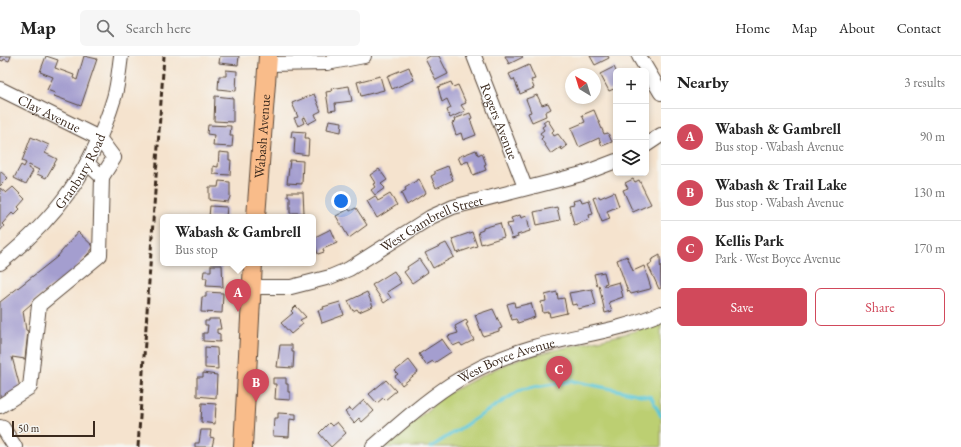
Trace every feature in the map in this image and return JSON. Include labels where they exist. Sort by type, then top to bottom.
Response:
[{"type":"main road","name":"Wabash Avenue","points":[[256,214],[268,60]]},
{"type":"main road","points":[[243,447],[253,266]]},
{"type":"street","name":"Granbury Road","points":[[0,264],[27,242],[60,206],[75,186],[98,138],[114,97],[121,56]]},
{"type":"street","points":[[268,60],[327,63],[364,56]]},
{"type":"street","name":"Rogers Avenue","points":[[474,56],[525,187]]},
{"type":"street","points":[[639,56],[661,93]]},
{"type":"street","name":"Clay Avenue","points":[[0,89],[98,138]]},
{"type":"street","points":[[649,143],[661,136]]},
{"type":"street","points":[[0,406],[30,387],[39,305],[100,254],[102,177],[114,158],[98,138]]},
{"type":"street","name":"West Gambrell Street","points":[[251,287],[291,287],[330,277],[360,262],[431,217],[453,207],[525,187],[582,174],[613,162]]},
{"type":"street","points":[[87,163],[102,177]]},
{"type":"street","name":"West Boyce Avenue","points":[[373,447],[433,395],[478,368],[535,347],[609,331],[661,313]]},
{"type":"street","points":[[0,428],[3,428],[15,447]]},
{"type":"green space","points":[[661,322],[661,447],[385,447],[445,395],[495,369],[521,358],[629,333]]},
{"type":"building","points":[[0,56],[11,56],[9,61],[4,59],[3,61],[0,60]]},
{"type":"building","points":[[46,56],[58,60],[55,68],[74,75],[73,78],[77,80],[84,56],[97,59],[81,106],[54,96],[55,93],[47,90],[53,77],[40,72]]},
{"type":"building","points":[[220,56],[239,56],[238,65],[219,63]]},
{"type":"building","points":[[430,56],[439,56],[448,74],[436,80],[425,59]]},
{"type":"building","points":[[505,56],[522,56],[523,57],[509,64]]},
{"type":"building","points":[[590,56],[608,56],[609,58],[595,65]]},
{"type":"building","points":[[529,65],[535,79],[531,80],[534,88],[520,94],[514,79],[512,80],[509,74]]},
{"type":"building","points":[[409,67],[414,80],[392,89],[387,76]]},
{"type":"building","points":[[614,67],[613,89],[609,91],[601,74]]},
{"type":"building","points":[[226,70],[237,71],[236,91],[218,89],[219,76],[226,76]]},
{"type":"building","points":[[380,76],[384,90],[361,96],[357,82]]},
{"type":"building","points":[[451,82],[453,87],[458,85],[466,103],[461,105],[465,111],[450,118],[447,110],[451,108],[447,99],[442,102],[438,87]]},
{"type":"building","points":[[349,86],[352,101],[335,103],[336,110],[329,111],[326,92],[332,91],[331,89]]},
{"type":"building","points":[[314,94],[321,111],[315,114],[317,119],[308,124],[305,117],[302,118],[304,123],[298,126],[294,118],[298,117],[292,103]]},
{"type":"building","points":[[537,95],[542,105],[548,103],[551,109],[545,112],[546,116],[532,122],[528,113],[531,112],[526,99]]},
{"type":"building","points":[[215,96],[233,98],[233,122],[214,121]]},
{"type":"building","points":[[594,110],[604,134],[608,133],[612,142],[602,146],[599,138],[579,147],[571,128],[585,122],[582,115]]},
{"type":"building","points":[[470,113],[472,118],[470,119],[476,135],[463,140],[461,133],[456,135],[452,123],[455,122],[454,119]]},
{"type":"building","points":[[547,119],[554,130],[552,132],[554,136],[558,134],[567,146],[562,150],[561,147],[551,154],[541,139],[543,137],[540,133],[544,130],[542,127],[545,125],[543,122]]},
{"type":"building","points":[[329,120],[342,122],[341,132],[327,129]]},
{"type":"building","points":[[208,125],[231,126],[230,136],[233,136],[232,147],[213,146],[214,135],[207,134]]},
{"type":"building","points":[[292,131],[306,132],[305,138],[309,138],[308,155],[294,153],[295,138],[291,137]]},
{"type":"building","points":[[31,137],[49,145],[45,153],[57,159],[46,178],[37,174],[39,170],[29,165],[28,168],[33,171],[26,184],[14,178],[21,165],[24,167],[26,163],[22,161]]},
{"type":"building","points":[[476,150],[478,155],[482,153],[486,164],[484,165],[486,170],[473,175],[468,161],[461,164],[458,157]]},
{"type":"building","points":[[219,152],[229,153],[229,160],[231,160],[230,175],[213,174],[213,166],[218,167]]},
{"type":"building","points":[[290,160],[303,161],[302,184],[287,183]]},
{"type":"building","points":[[448,166],[453,180],[436,188],[431,176],[435,174],[435,171]]},
{"type":"building","points":[[379,169],[387,180],[381,184],[385,188],[375,195],[371,190],[375,187],[373,184],[375,183],[370,175]]},
{"type":"building","points":[[0,171],[8,178],[0,186]]},
{"type":"building","points":[[419,179],[426,193],[407,205],[401,193],[406,190],[405,188]]},
{"type":"building","points":[[633,179],[635,182],[639,180],[651,204],[633,212],[623,190],[628,188],[625,183]]},
{"type":"building","points":[[219,181],[230,182],[230,197],[228,202],[209,200],[209,187],[218,187]]},
{"type":"building","points":[[13,187],[25,199],[18,207],[20,209],[14,215],[12,213],[2,224],[4,226],[0,231],[0,188],[6,193]]},
{"type":"building","points":[[288,192],[303,192],[304,213],[290,213],[290,197],[288,197]]},
{"type":"building","points":[[614,192],[619,206],[607,211],[610,219],[602,222],[593,198],[599,196],[600,198]]},
{"type":"building","points":[[390,194],[397,205],[377,218],[367,201],[375,196],[378,201]]},
{"type":"building","points":[[581,199],[582,202],[589,200],[593,214],[589,215],[590,219],[574,225],[569,205],[574,204],[573,201]]},
{"type":"building","points":[[210,206],[227,207],[226,214],[209,214]]},
{"type":"building","points":[[557,207],[560,220],[537,225],[534,212]]},
{"type":"building","points":[[356,208],[367,225],[349,238],[336,216],[349,209],[350,211]]},
{"type":"building","points":[[520,215],[521,218],[527,216],[530,231],[517,235],[518,237],[512,239],[507,224],[513,223],[511,218]]},
{"type":"building","points":[[500,223],[504,237],[481,244],[478,232],[483,230],[483,228]]},
{"type":"building","points":[[331,229],[337,243],[323,249],[324,252],[318,254],[316,248],[316,236]]},
{"type":"building","points":[[78,232],[94,247],[70,275],[47,290],[23,311],[26,330],[28,331],[25,359],[12,357],[21,391],[3,401],[0,397],[0,302],[57,257]]},
{"type":"building","points":[[472,232],[477,246],[457,253],[452,239]]},
{"type":"building","points":[[446,243],[454,257],[433,268],[425,253]]},
{"type":"building","points":[[660,255],[661,288],[659,289],[648,265],[652,263],[651,260]]},
{"type":"building","points":[[627,256],[633,271],[644,266],[651,288],[650,289],[631,294],[629,291],[628,292],[617,260]]},
{"type":"building","points":[[419,259],[428,272],[412,283],[404,272],[408,269],[407,267]]},
{"type":"building","points":[[211,266],[222,266],[223,287],[206,286],[207,278],[203,278],[204,271],[211,271]]},
{"type":"building","points":[[394,271],[401,283],[387,292],[391,298],[384,303],[372,285]]},
{"type":"building","points":[[604,272],[607,283],[604,284],[605,286],[619,282],[623,297],[609,302],[612,311],[605,313],[599,285],[597,286],[594,274]]},
{"type":"building","points":[[592,289],[596,305],[578,309],[577,304],[572,305],[569,293]]},
{"type":"building","points":[[206,292],[223,293],[222,313],[201,312],[202,297],[206,297]]},
{"type":"building","points":[[367,292],[373,306],[359,312],[357,309],[353,311],[348,301]]},
{"type":"building","points":[[557,292],[558,299],[564,298],[567,313],[550,317],[549,312],[543,313],[541,302],[546,301],[545,295]]},
{"type":"building","points":[[340,302],[344,315],[322,323],[318,310]]},
{"type":"building","points":[[514,302],[515,307],[531,303],[535,317],[518,323],[516,319],[512,320],[507,304]]},
{"type":"building","points":[[296,306],[306,317],[300,320],[303,324],[291,334],[281,323],[293,313],[291,311]]},
{"type":"building","points":[[493,309],[502,328],[499,329],[499,331],[483,336],[475,315]]},
{"type":"building","points":[[209,319],[219,319],[221,329],[217,329],[217,333],[220,334],[220,342],[203,341],[203,333],[207,333],[208,325],[205,325],[205,321],[209,321]]},
{"type":"building","points":[[466,320],[468,323],[466,324],[474,340],[462,346],[460,343],[453,346],[448,336],[458,333],[455,326]]},
{"type":"building","points":[[442,339],[451,352],[434,363],[433,361],[426,365],[419,354]]},
{"type":"building","points":[[280,345],[292,345],[292,352],[294,352],[293,368],[277,367]]},
{"type":"building","points":[[205,347],[217,348],[218,369],[205,368]]},
{"type":"building","points":[[409,360],[418,372],[402,385],[395,376],[398,374],[395,371]]},
{"type":"building","points":[[203,373],[217,375],[216,398],[197,396],[197,377],[203,377]]},
{"type":"building","points":[[273,378],[286,378],[288,392],[290,392],[290,400],[275,399],[276,384],[273,384]]},
{"type":"building","points":[[386,380],[396,391],[385,400],[383,398],[377,403],[369,394]]},
{"type":"building","points":[[364,400],[374,411],[362,422],[359,418],[354,423],[345,412],[350,408],[352,411]]},
{"type":"building","points":[[202,403],[216,404],[215,424],[201,422]]},
{"type":"building","points":[[278,413],[296,414],[296,420],[290,419],[289,437],[273,436],[274,418],[278,418]]},
{"type":"building","points":[[337,422],[346,433],[331,447],[319,433],[329,423],[332,426]]},
{"type":"building","points":[[201,430],[211,430],[210,437],[214,438],[212,447],[195,447],[195,443],[199,443]]},
{"type":"waterway","points":[[431,447],[522,389],[573,381],[651,397],[661,416]]},
{"type":"railway","points":[[138,447],[164,56]]},
{"type":"place","name":"Wabash & Gambrell","points":[[238,312]]},
{"type":"place","name":"Kellis Park","points":[[559,389]]},
{"type":"place","name":"Wabash & Trail Lake","points":[[256,402]]}]
